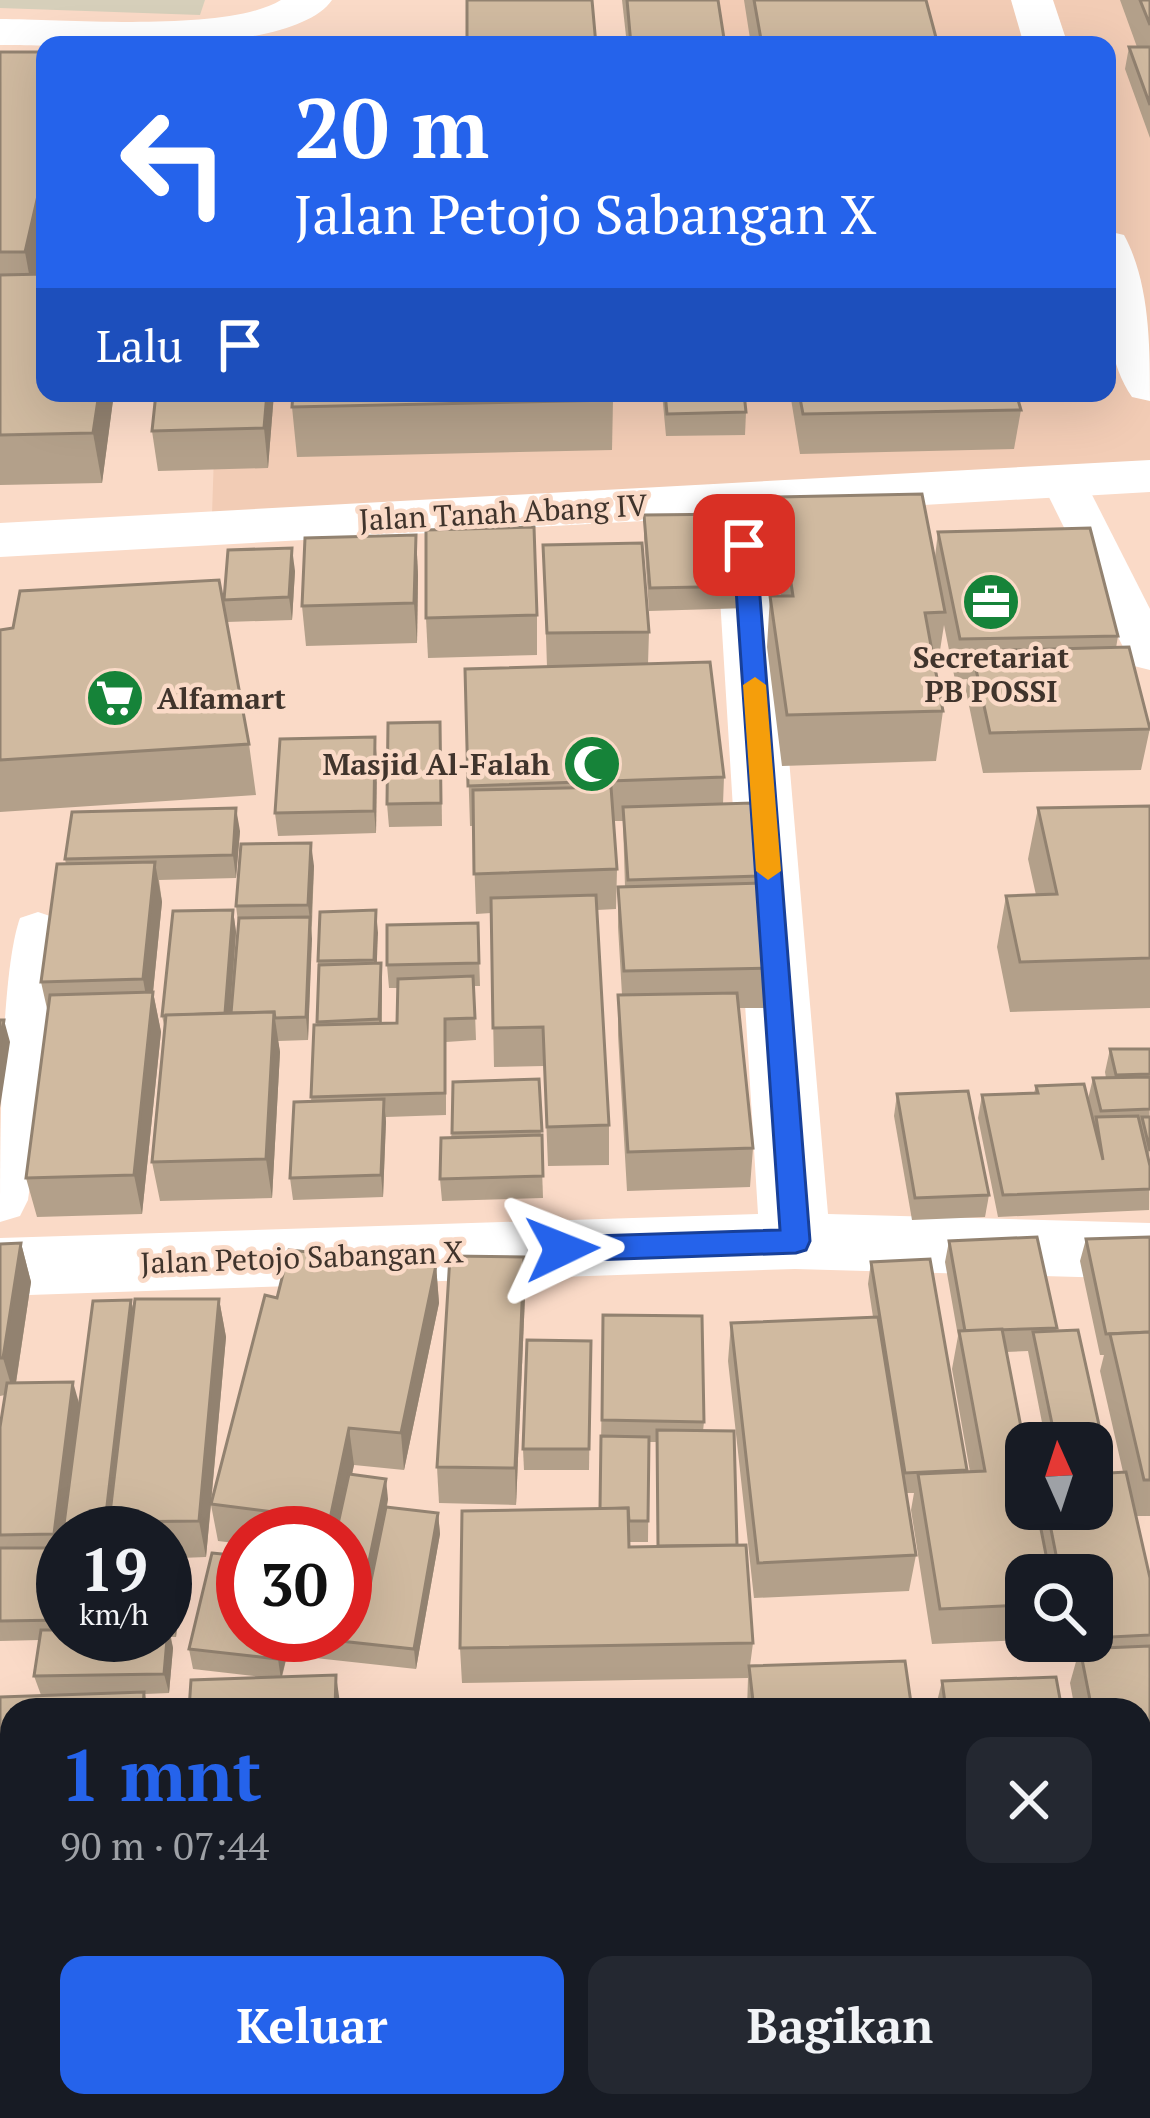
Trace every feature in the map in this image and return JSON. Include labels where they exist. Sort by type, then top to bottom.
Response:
[{"type":"street","points":[[0,32],[228,29],[298,12],[311,0]]},
{"type":"street","points":[[1032,0],[1043,36]]},
{"type":"street","points":[[1116,275],[1150,386]]},
{"type":"street","name":"Jalan Tanah Abang IV","points":[[0,540],[1150,476]]},
{"type":"street","points":[[741,499],[796,1241]]},
{"type":"street","name":"Jalan Petojo Sabangan X","points":[[0,1267],[796,1241],[1150,1250]]},
{"type":"lane","points":[[1063,481],[1128,567],[1150,655]]},
{"type":"lane","points":[[0,1200],[38,931]]},
{"type":"shaded area","points":[[0,0],[205,0],[200,15],[0,8]]},
{"type":"shaded area","points":[[636,0],[1150,0],[1150,482],[212,515],[216,402],[1116,402],[1116,36],[642,36]]},
{"type":"building","points":[[467,0],[592,0],[595,36],[467,36]]},
{"type":"building","points":[[627,0],[718,0],[724,36],[630,36]]},
{"type":"building","points":[[754,0],[926,0],[936,36],[760,36]]},
{"type":"building","points":[[1140,0],[1150,0],[1150,25]]},
{"type":"building","points":[[1129,47],[1150,47],[1150,105]]},
{"type":"building","points":[[0,52],[36,52],[36,204],[25,252],[0,252]]},
{"type":"building","points":[[36,274],[36,402],[98,402],[93,433],[0,435],[0,275]]},
{"type":"building","points":[[155,402],[266,402],[264,428],[152,431]]},
{"type":"building","points":[[292,402],[521,402],[292,407]]},
{"type":"building","points":[[666,402],[745,402],[746,412],[667,414]]},
{"type":"building","points":[[801,402],[1019,402],[1021,410],[803,414]]},
{"type":"building","points":[[922,494],[945,612],[925,613],[943,711],[787,715],[770,596],[793,596],[778,497]]},
{"type":"building","points":[[740,514],[750,586],[650,588],[644,515]]},
{"type":"building","points":[[534,527],[537,615],[426,618],[426,530]]},
{"type":"building","points":[[1090,528],[1118,636],[960,639],[938,532]]},
{"type":"building","points":[[416,535],[414,603],[302,606],[305,538]]},
{"type":"building","points":[[642,543],[649,632],[547,633],[543,545]]},
{"type":"building","points":[[292,548],[289,597],[224,600],[228,550]]},
{"type":"building","points":[[219,580],[249,744],[0,760],[0,630],[13,628],[20,591]]},
{"type":"building","points":[[1129,647],[1150,729],[990,733],[972,651]]},
{"type":"building","name":"Masjid Al-Falah","points":[[710,662],[724,777],[468,786],[465,669]]},
{"type":"building","points":[[440,722],[441,803],[387,804],[388,723]]},
{"type":"building","points":[[375,737],[374,811],[275,813],[280,739]]},
{"type":"building","points":[[611,787],[617,869],[474,874],[473,790]]},
{"type":"building","points":[[752,803],[760,876],[628,880],[623,807]]},
{"type":"building","points":[[1150,806],[1150,958],[1020,962],[1006,896],[1057,894],[1038,808]]},
{"type":"building","points":[[236,808],[233,855],[65,859],[72,812]]},
{"type":"building","points":[[311,843],[308,905],[236,906],[241,844]]},
{"type":"building","points":[[155,862],[143,979],[41,982],[57,864]]},
{"type":"building","points":[[768,883],[777,968],[624,971],[618,887]]},
{"type":"building","points":[[596,895],[609,1125],[547,1127],[543,1027],[493,1028],[491,898]]},
{"type":"building","points":[[233,910],[225,1013],[162,1016],[173,911]]},
{"type":"building","points":[[376,910],[374,960],[318,961],[320,912]]},
{"type":"building","points":[[310,917],[306,1017],[231,1013],[239,918]]},
{"type":"building","points":[[478,923],[479,963],[387,965],[387,925]]},
{"type":"building","points":[[381,963],[379,1019],[317,1022],[319,965]]},
{"type":"building","points":[[473,976],[475,1018],[445,1019],[445,1093],[311,1097],[314,1025],[397,1023],[398,979]]},
{"type":"building","points":[[153,992],[134,1175],[26,1178],[50,995]]},
{"type":"building","points":[[737,993],[753,1148],[628,1152],[618,995]]},
{"type":"building","points":[[274,1012],[266,1159],[152,1162],[166,1015]]},
{"type":"building","points":[[1110,1049],[1150,1049],[1150,1074],[1116,1075]]},
{"type":"building","points":[[1150,1077],[1150,1109],[1101,1111],[1093,1078]]},
{"type":"building","points":[[539,1079],[542,1131],[452,1133],[453,1082]]},
{"type":"building","points":[[1084,1084],[1103,1160],[1096,1117],[1138,1116],[1150,1166],[1150,1189],[1003,1195],[982,1095],[1038,1093],[1036,1086]]},
{"type":"building","points":[[968,1091],[989,1195],[915,1198],[897,1094]]},
{"type":"building","points":[[384,1099],[381,1175],[290,1178],[294,1102]]},
{"type":"building","points":[[1142,1117],[1150,1117],[1150,1151]]},
{"type":"building","points":[[542,1135],[543,1176],[440,1179],[441,1138]]},
{"type":"building","points":[[1037,1237],[1057,1328],[965,1331],[949,1241]]},
{"type":"building","points":[[1150,1237],[1150,1332],[1106,1334],[1086,1239]]},
{"type":"building","points":[[21,1243],[3,1358],[0,1358],[0,1244]]},
{"type":"building","points":[[289,1250],[436,1265],[401,1433],[349,1428],[333,1506],[211,1504],[265,1295],[277,1298]]},
{"type":"building","points":[[450,1256],[524,1257],[515,1468],[437,1467]]},
{"type":"building","points":[[930,1259],[967,1470],[905,1473],[871,1262]]},
{"type":"building","points":[[135,1299],[219,1299],[199,1521],[192,1521],[192,1506],[111,1506]]},
{"type":"building","points":[[131,1300],[107,1506],[66,1506],[93,1301]]},
{"type":"building","points":[[603,1315],[702,1316],[704,1422],[602,1420]]},
{"type":"building","points":[[878,1317],[916,1555],[758,1563],[731,1323]]},
{"type":"building","points":[[1002,1329],[1020,1422],[1005,1422],[1005,1530],[1041,1530],[1046,1554],[1005,1554],[1005,1606],[940,1609],[918,1474],[985,1471],[959,1331]]},
{"type":"building","points":[[1078,1330],[1098,1422],[1052,1422],[1033,1332]]},
{"type":"building","points":[[1150,1332],[1150,1480],[1144,1480],[1110,1334]]},
{"type":"building","points":[[527,1340],[591,1341],[589,1449],[523,1449]]},
{"type":"building","points":[[73,1382],[58,1506],[36,1506],[36,1534],[0,1535],[0,1427],[7,1383]]},
{"type":"building","points":[[657,1430],[734,1431],[737,1545],[658,1546]]},
{"type":"building","points":[[601,1436],[649,1437],[648,1521],[629,1521],[628,1508],[600,1509]]},
{"type":"building","points":[[1126,1472],[1150,1578],[1150,1635],[1113,1637],[1113,1554],[1056,1554],[1051,1530],[1113,1530],[1113,1473]]},
{"type":"building","points":[[349,1474],[386,1479],[372,1547],[372,1506],[342,1506]]},
{"type":"building","points":[[386,1507],[438,1513],[414,1649],[372,1644],[372,1576]]},
{"type":"building","points":[[628,1508],[629,1547],[746,1545],[753,1643],[460,1648],[462,1511]]},
{"type":"building","points":[[0,1548],[36,1548],[36,1620],[0,1621]]},
{"type":"building","points":[[212,1553],[216,1553],[216,1652],[192,1649]]},
{"type":"building","points":[[1150,1646],[1150,1698],[1090,1698],[1083,1662],[1113,1662],[1113,1648]]},
{"type":"building","points":[[905,1661],[910,1698],[753,1698],[749,1666]]},
{"type":"building","points":[[36,1662],[165,1662],[164,1674],[34,1676]]},
{"type":"building","points":[[336,1675],[335,1698],[190,1698],[191,1680]]},
{"type":"building","points":[[1056,1677],[1060,1698],[944,1698],[942,1681]]},
{"type":"building","points":[[144,1692],[144,1698],[0,1697]]},
{"type":"slow traffic","points":[[755,685],[768,871]]},
{"type":"place","name":"Secretariat PB POSSI","points":[[991,602]]},
{"type":"place","name":"Alfamart","points":[[115,698]]},
{"type":"place","name":"Masjid Al-Falah","points":[[592,764]]},
{"type":"route","points":[[562,1249],[796,1241],[744,545]]}]
